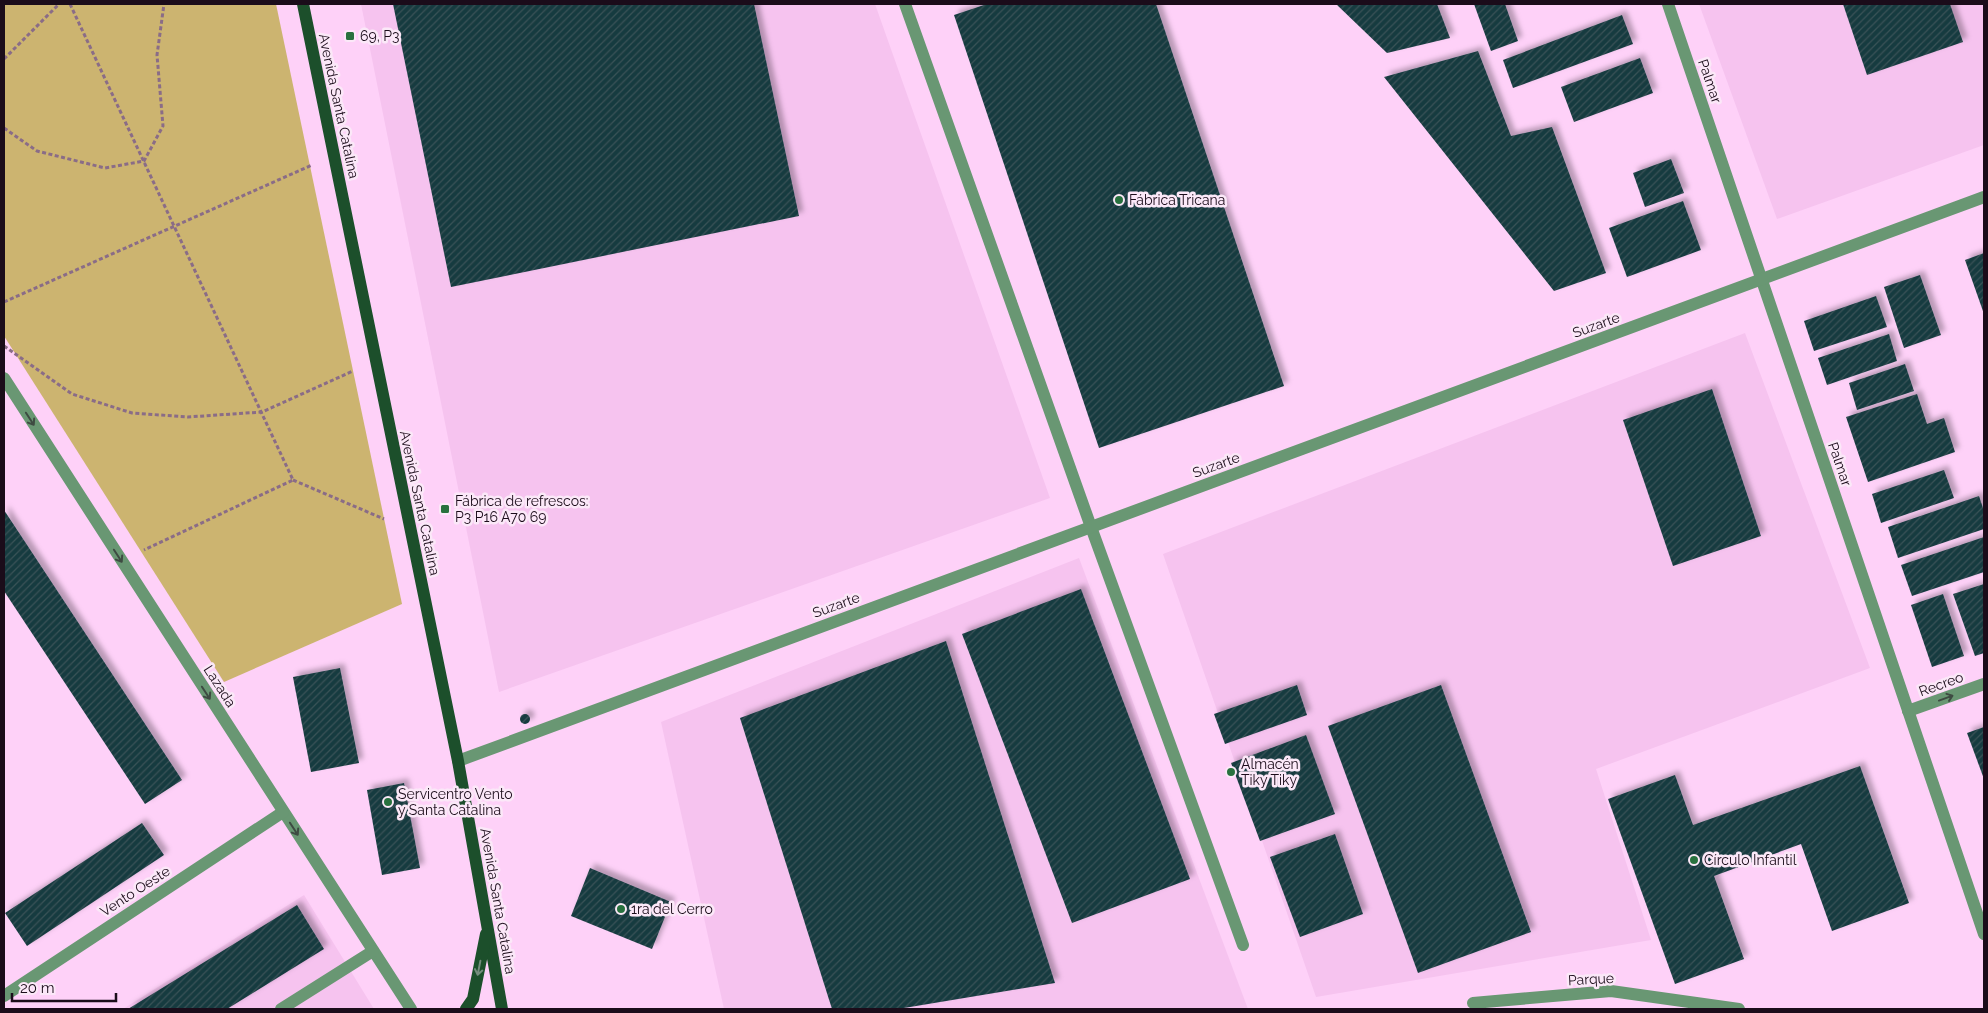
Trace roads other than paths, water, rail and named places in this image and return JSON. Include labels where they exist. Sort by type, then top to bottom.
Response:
[{"type":"main road","name":"Avenida Santa Catalina","points":[[303,4],[458,761],[502,1009]]},
{"type":"main road","points":[[466,1009],[474,999],[488,925]]},
{"type":"street","points":[[905,4],[1243,945]]},
{"type":"street","name":"Palmar","points":[[1668,4],[1984,934]]},
{"type":"street","name":"Suzarte","points":[[458,761],[1984,197]]},
{"type":"street","name":"Lazada","points":[[4,378],[410,1009]]},
{"type":"street","name":"Recreo","points":[[1908,712],[1984,684]]},
{"type":"street","name":"Vento Oeste","points":[[4,996],[283,812]]},
{"type":"street","points":[[281,1009],[373,951]]},
{"type":"street","name":"Parque","points":[[1473,1003],[1611,991],[1739,1009]]},
{"type":"place","name":"69, P3","points":[[350,36]]},
{"type":"place","name":"Fábrica Tricana","points":[[1119,200]]},
{"type":"place","name":"Fábrica de refrescos: P3 P16 A70 69","points":[[445,509]]},
{"type":"place","name":"Almacén Tiky Tiky","points":[[1231,772]]},
{"type":"place","name":"Servicentro Vento y Santa Catalina","points":[[388,802]]},
{"type":"place","name":"Círculo Infantil","points":[[1694,860]]},
{"type":"place","name":"1ra del Cerro","points":[[621,909]]}]
